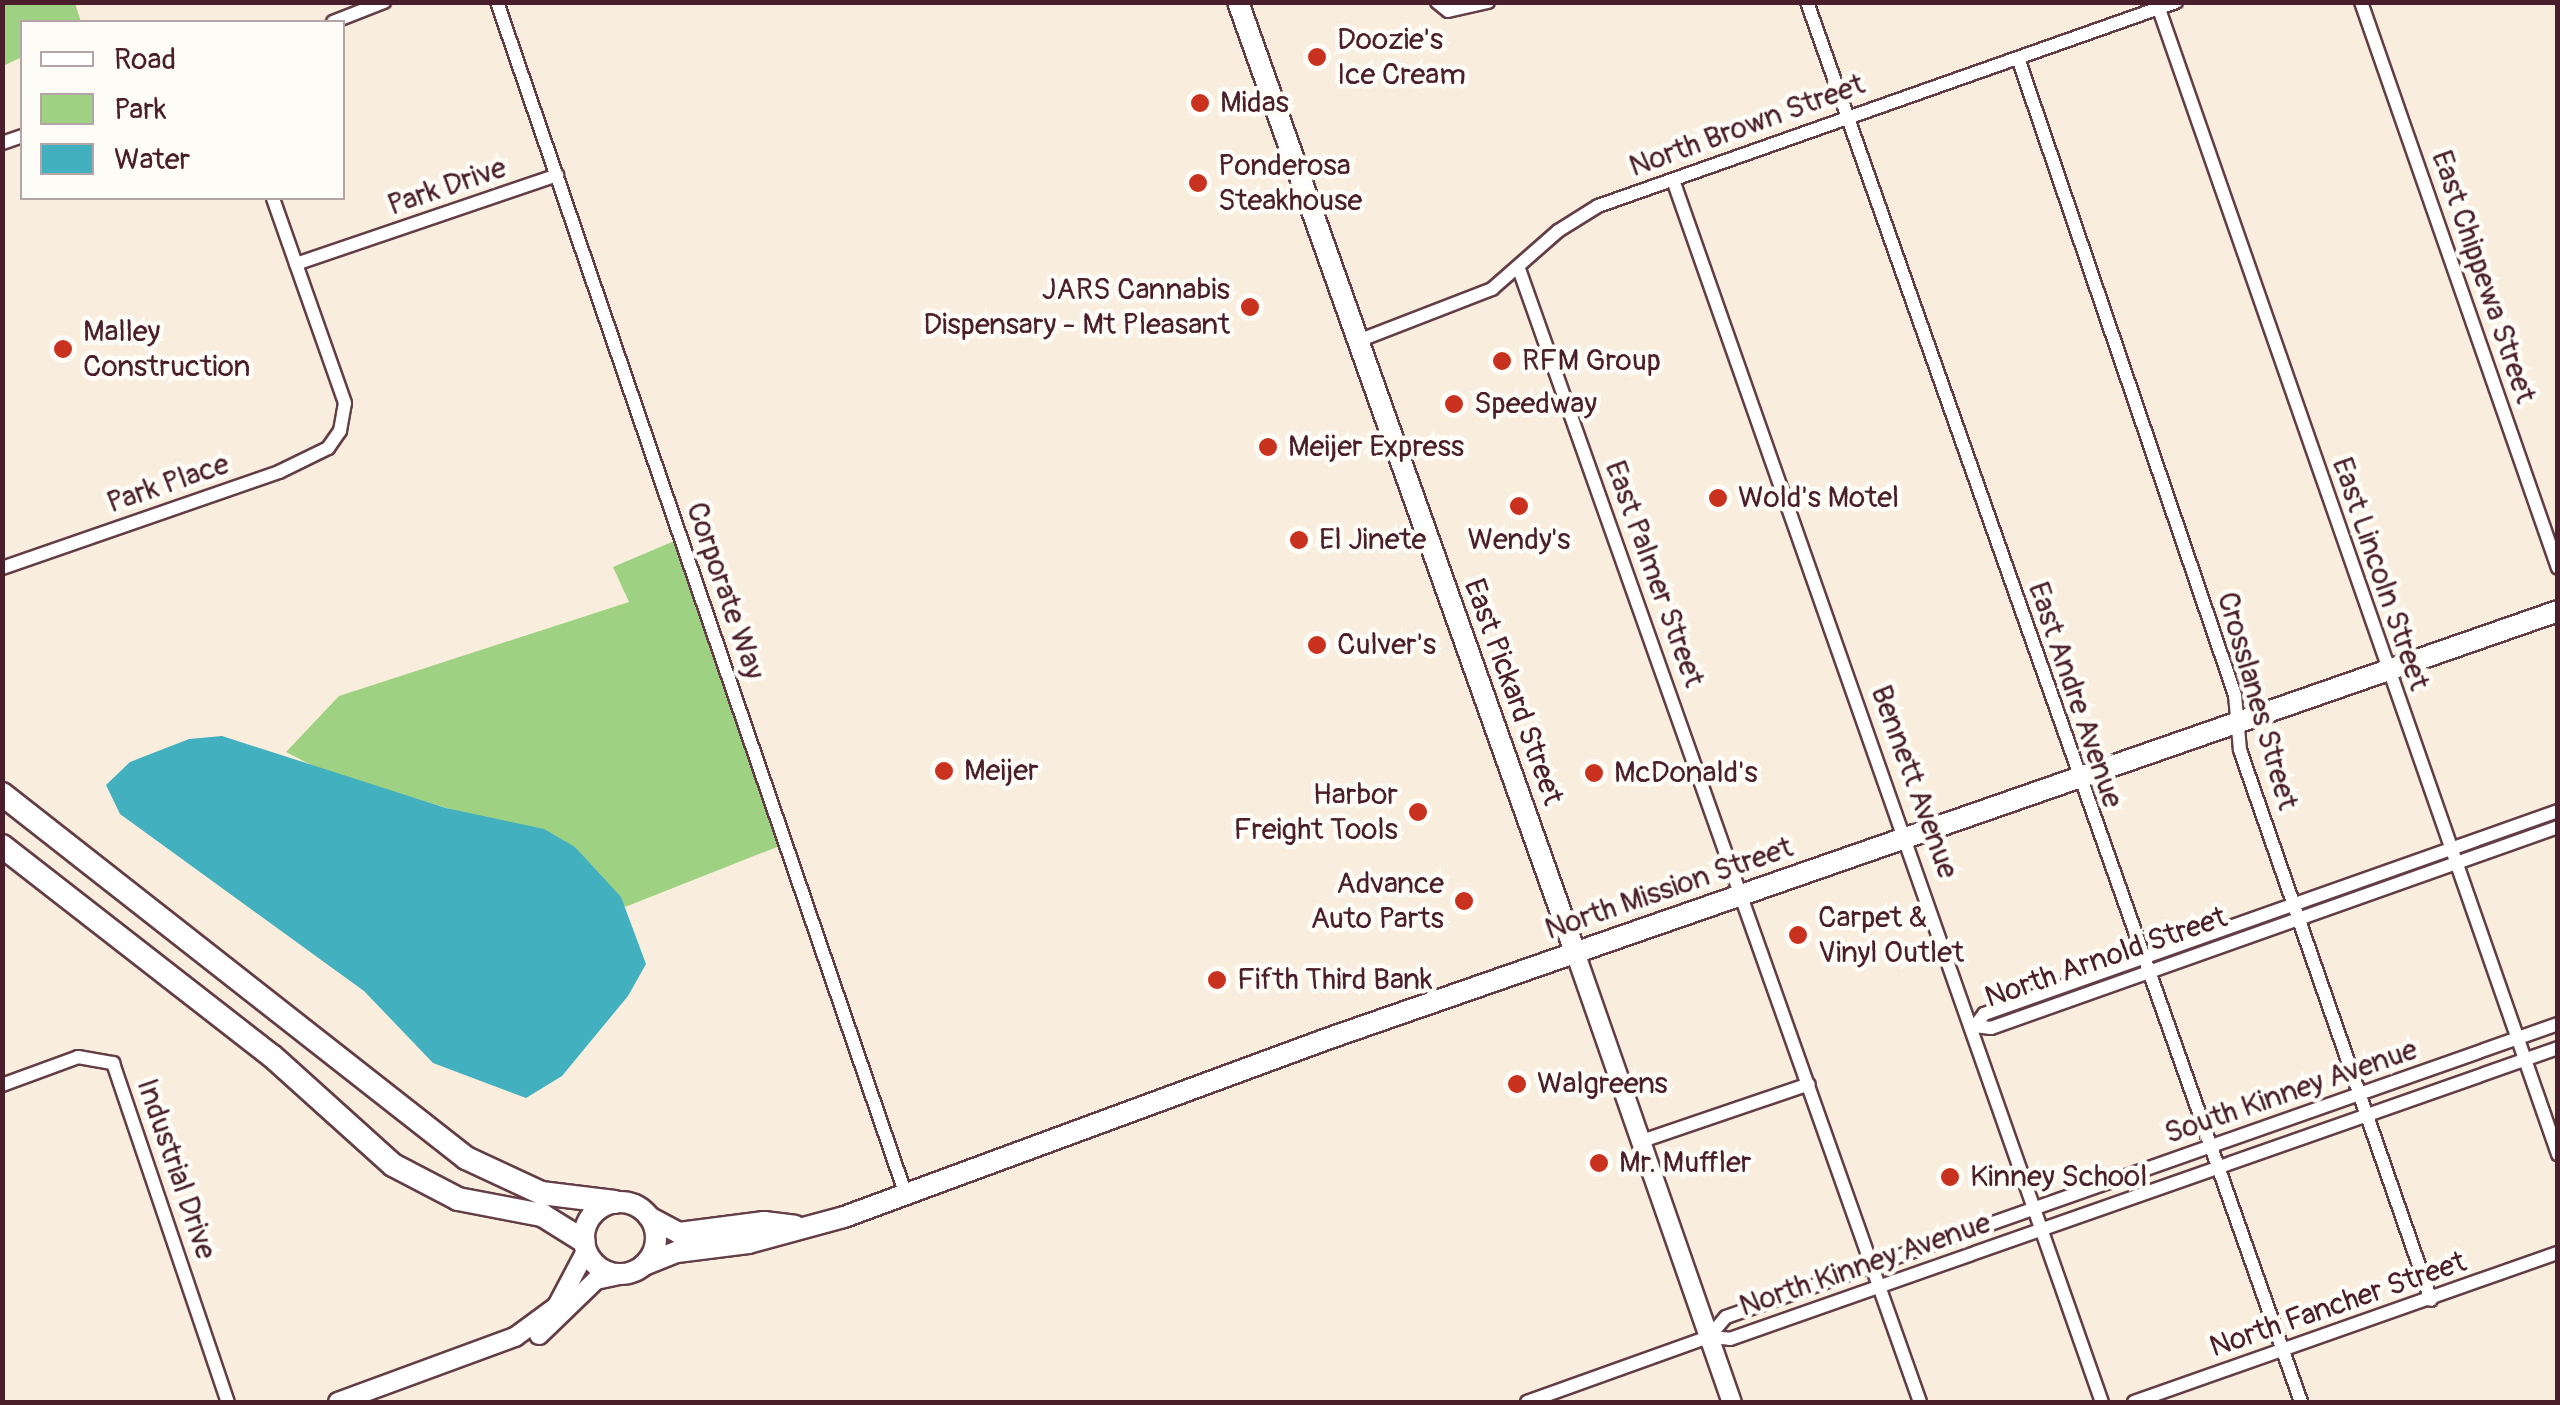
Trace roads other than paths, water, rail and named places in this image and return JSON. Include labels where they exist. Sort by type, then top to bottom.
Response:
[{"type":"highway","points":[[2,794],[466,1158],[541,1193],[614,1202]]},
{"type":"highway","points":[[2,846],[272,1056],[393,1165],[458,1199],[542,1215],[584,1246]]},
{"type":"main road","name":"East Pickard Street","points":[[1238,2],[1732,1402]]},
{"type":"main road","name":"North Mission Street","points":[[338,1402],[541,1334],[596,1280],[677,1252],[748,1243],[906,1195],[1575,952],[1908,841],[2558,611]]},
{"type":"main road","name":"North Mission Street","points":[[505,1343],[557,1306],[584,1246],[591,1216],[614,1202],[633,1204],[678,1233],[764,1222],[802,1227]]},
{"type":"main road","points":[[644,1266],[656,1242],[649,1216]]},
{"type":"main road","points":[[584,1246],[600,1269],[619,1274]]},
{"type":"street","points":[[338,20],[384,2]]},
{"type":"street","name":"Corporate Way","points":[[498,2],[906,1195]]},
{"type":"street","points":[[1442,7],[1488,2]]},
{"type":"street","name":"East Andre Avenue","points":[[1807,2],[2300,1402]]},
{"type":"street","name":"North Brown Street","points":[[1358,341],[1466,302],[1519,269],[1575,218],[1846,116],[2176,2]]},
{"type":"street","name":"East Chippewa Street","points":[[2360,2],[2558,568]]},
{"type":"street","name":"East Lincoln Street","points":[[2159,9],[2558,1154]]},
{"type":"street","name":"Crosslanes Street","points":[[2018,58],[2235,695],[2240,750],[2431,1300]]},
{"type":"street","name":"Park Drive","points":[[296,264],[557,176]]},
{"type":"street","name":"Bennett Avenue","points":[[1673,180],[1975,1026],[2102,1402]]},
{"type":"street","points":[[274,200],[296,264]]},
{"type":"street","name":"Park Place","points":[[2,568],[279,472],[314,457],[340,431],[345,403],[296,264]]},
{"type":"street","name":"East Palmer Street","points":[[1519,269],[1920,1402]]},
{"type":"street","name":"North Arnold Street","points":[[2558,811],[1984,1014],[1975,1026],[1991,1028],[2558,828]]},
{"type":"street","name":"South Kinney Avenue","points":[[1709,1337],[1726,1317],[2558,1024]]},
{"type":"street","name":"North Kinney Avenue","points":[[1528,1402],[1547,1399],[1709,1337],[1730,1339],[2558,1048]]},
{"type":"street","name":"Industrial Drive","points":[[2,1086],[78,1057],[113,1062],[228,1402]]},
{"type":"street","points":[[1642,1142],[1809,1084]]},
{"type":"street","name":"North Fancher Street","points":[[2134,1402],[2558,1253]]},
{"type":"water","points":[[222,736],[446,808],[544,829],[575,847],[621,897],[646,964],[628,996],[562,1076],[526,1098],[433,1063],[364,991],[120,814],[106,785],[130,762],[189,739]]},
{"type":"place","name":"Doozie's Ice Cream","points":[[1317,57]]},
{"type":"place","name":"Midas","points":[[1200,103]]},
{"type":"place","name":"Ponderosa Steakhouse","points":[[1198,183]]},
{"type":"place","name":"JARS Cannabis Dispensary - Mt Pleasant","points":[[1250,307]]},
{"type":"place","name":"Malley Construction","points":[[63,349]]},
{"type":"place","name":"RFM Group","points":[[1502,361]]},
{"type":"place","name":"Speedway","points":[[1454,404]]},
{"type":"place","name":"Meijer Express","points":[[1268,447]]},
{"type":"place","name":"Wold's Motel","points":[[1718,498]]},
{"type":"place","name":"Wendy's","points":[[1519,506]]},
{"type":"place","name":"El Jinete","points":[[1299,540]]},
{"type":"place","name":"Culver's","points":[[1317,645]]},
{"type":"place","name":"Meijer","points":[[944,771]]},
{"type":"place","name":"McDonald's","points":[[1594,773]]},
{"type":"place","name":"Harbor Freight Tools","points":[[1418,812]]},
{"type":"place","name":"Advance Auto Parts","points":[[1464,901]]},
{"type":"place","name":"Carpet & Vinyl Outlet","points":[[1798,935]]},
{"type":"place","name":"Fifth Third Bank","points":[[1217,980]]},
{"type":"place","name":"Walgreens","points":[[1517,1084]]},
{"type":"place","name":"Mr. Muffler","points":[[1599,1163]]},
{"type":"place","name":"Kinney School","points":[[1950,1177]]}]
